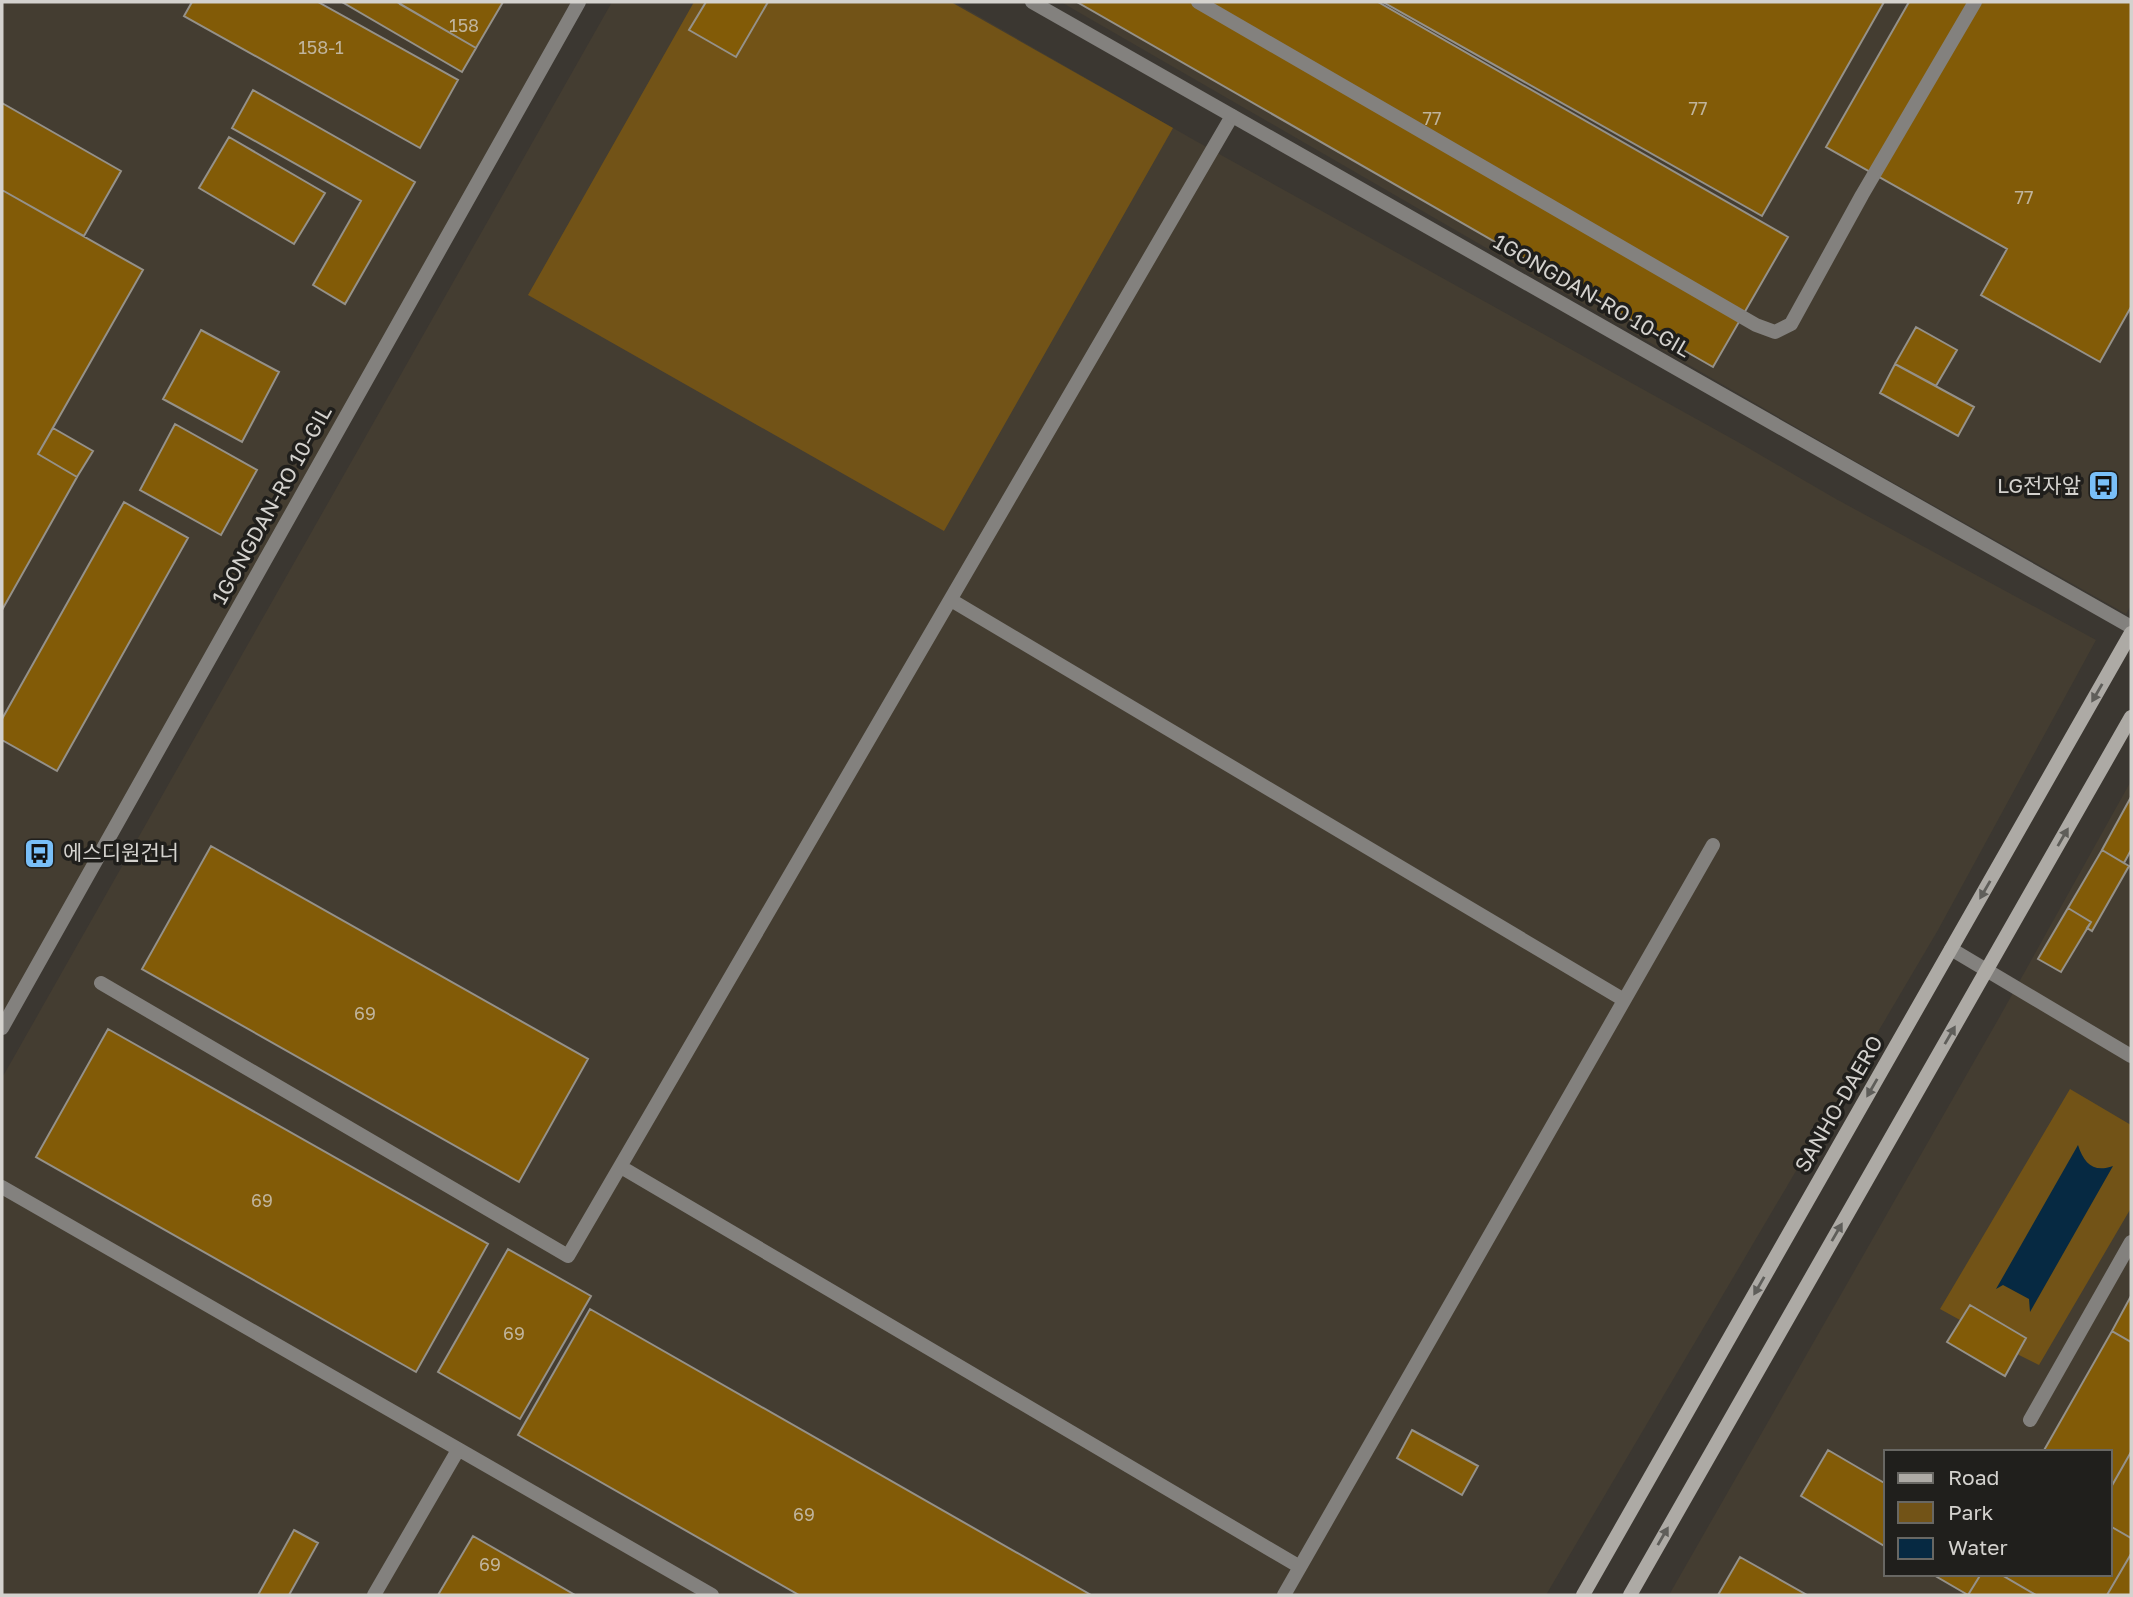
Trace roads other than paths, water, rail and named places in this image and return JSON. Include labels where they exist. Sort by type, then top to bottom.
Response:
[{"type":"main road","name":"SANHO-DAERO","points":[[1583,1595],[2131,634]]},
{"type":"main road","points":[[1629,1595],[2131,716]]},
{"type":"street","name":"1GONGDAN-RO 10-GIL","points":[[2,1028],[579,2]]},
{"type":"street","name":"1GONGDAN-RO 10-GIL","points":[[1032,2],[2131,627]]},
{"type":"street","points":[[1198,2],[1756,325],[1775,332],[1791,324],[1862,195],[1975,2]]},
{"type":"street","points":[[101,983],[568,1256],[1232,116]]},
{"type":"street","points":[[951,600],[1625,1000]]},
{"type":"street","points":[[1284,1595],[1713,845]]},
{"type":"street","points":[[1951,949],[2131,1056]]},
{"type":"street","points":[[621,1167],[1300,1567]]},
{"type":"street","points":[[2,1187],[712,1595]]},
{"type":"street","points":[[2030,1420],[2131,1242]]},
{"type":"street","points":[[374,1595],[458,1450]]},
{"type":"water","points":[[2078,1145],[2083,1157],[2091,1165],[2100,1168],[2113,1166],[2030,1312],[2029,1299],[2003,1285],[1996,1289]]},
{"type":"place","name":"LG전자앞","points":[[2104,486]]},
{"type":"place","name":"에스디원건너","points":[[40,853]]}]
